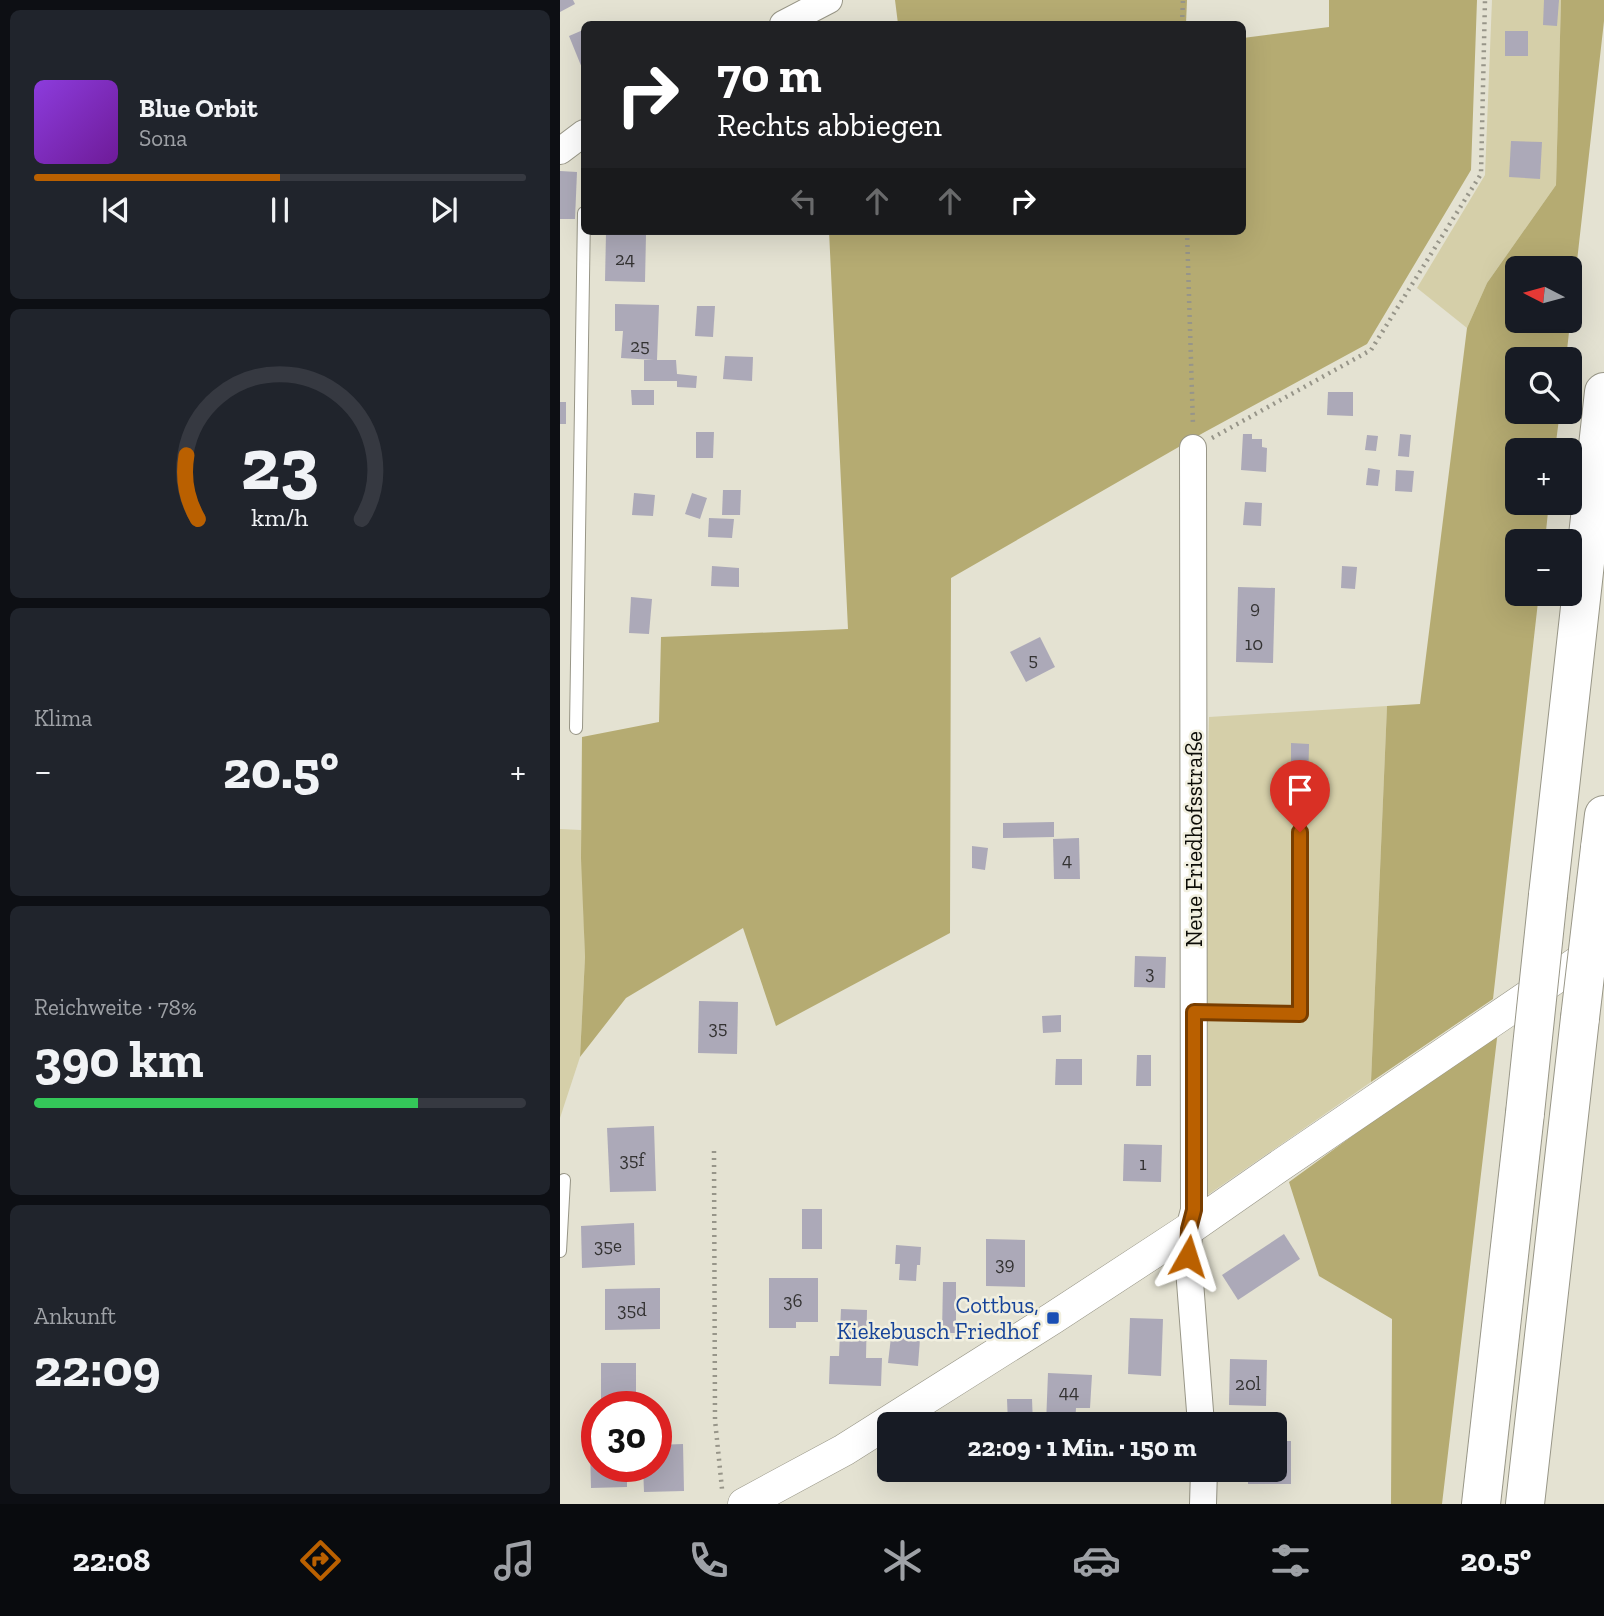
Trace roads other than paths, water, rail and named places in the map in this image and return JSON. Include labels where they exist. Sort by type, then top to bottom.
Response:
[{"type":"highway","points":[[1480,1504],[1604,392]]},
{"type":"highway","points":[[1525,1504],[1602,832]]},
{"type":"street","points":[[789,21],[829,0]]},
{"type":"street","points":[[560,152],[581,135]]},
{"type":"street","name":"Neue Friedhofsstraße","points":[[1193,448],[1194,1210],[1189,1229],[1188,1256],[1200,1412]]},
{"type":"street","points":[[733,1502],[844,1450],[1189,1229],[1604,945]]},
{"type":"street","points":[[1203,1504],[1204,1482]]},
{"type":"lane","points":[[576,728],[584,235]]},
{"type":"lane","points":[[1194,1012],[1300,1014],[1300,806]]},
{"type":"lane","points":[[560,1251],[564,1180]]},
{"type":"place","name":"Cottbus, Kiekebusch Friedhof","points":[[1053,1318]]}]
